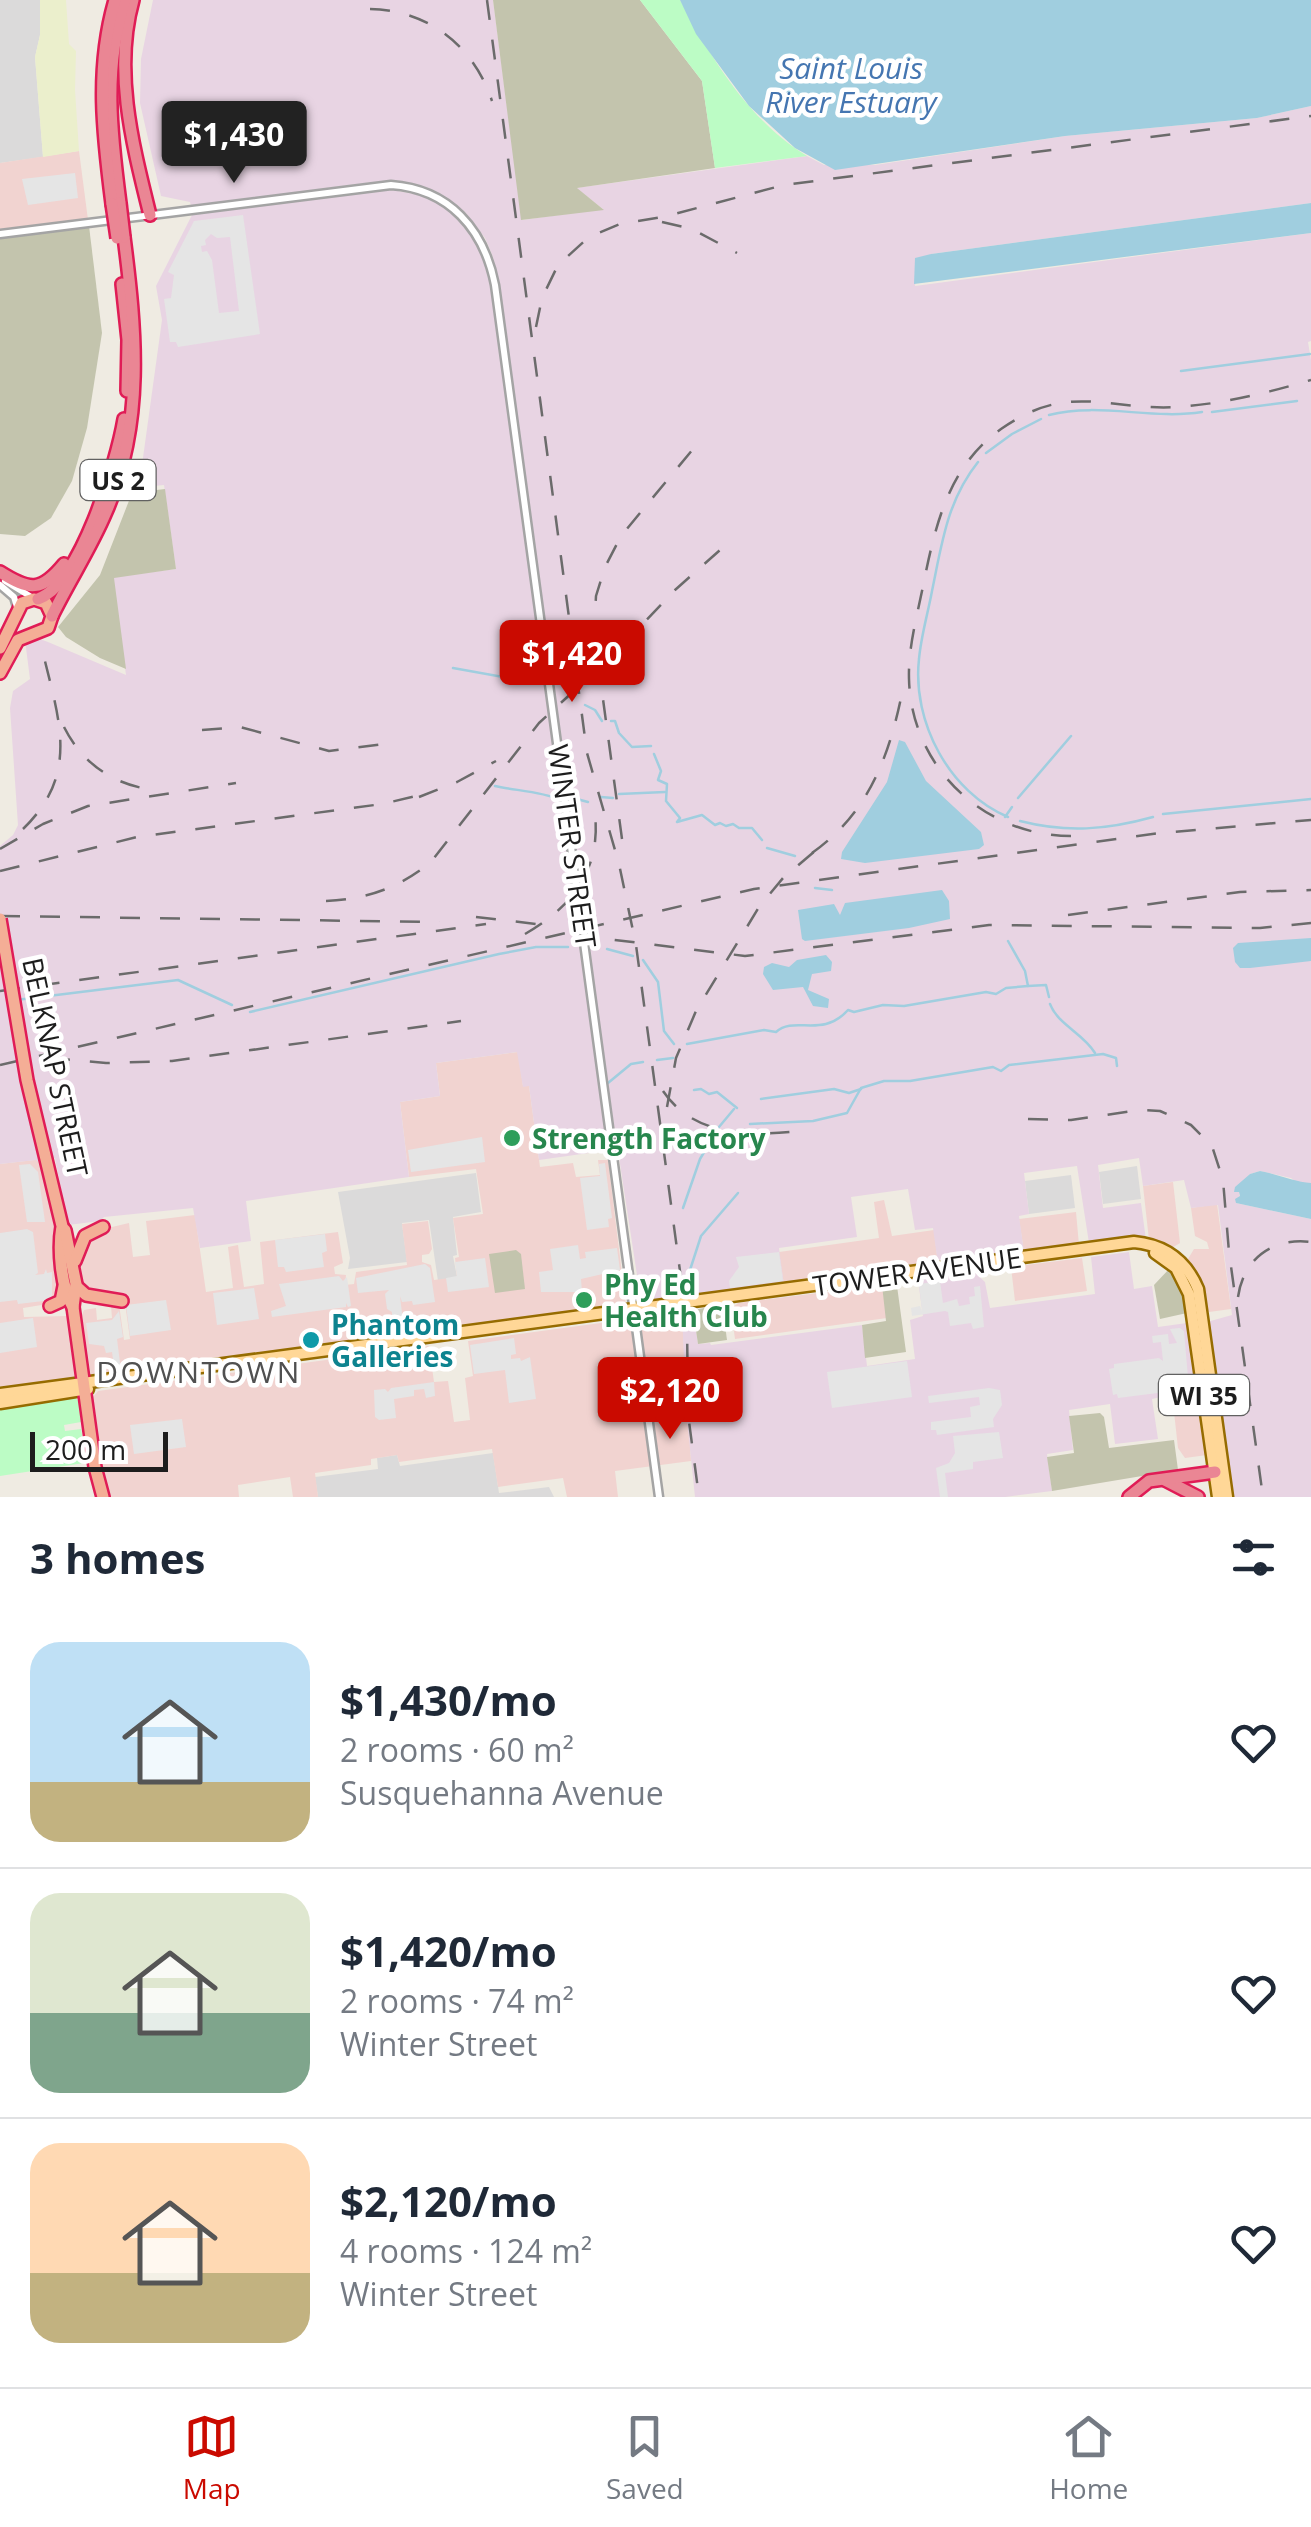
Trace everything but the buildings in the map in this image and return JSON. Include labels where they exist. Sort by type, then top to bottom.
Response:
[{"type":"highway","name":"US 2","points":[[0,673],[16,642],[45,631],[108,509],[129,438],[136,368],[100,107],[104,57],[116,0]]},
{"type":"highway","name":"US 2","points":[[116,203],[109,86],[113,48],[125,0]]},
{"type":"highway","points":[[132,0],[125,46],[125,86],[150,215]]},
{"type":"highway","name":"US 2","points":[[17,612],[26,601],[55,590],[85,537],[112,470],[126,404],[128,340],[120,237]]},
{"type":"highway","points":[[0,574],[24,585],[45,584],[85,537]]},
{"type":"highway","points":[[36,599],[46,603],[52,616]]},
{"type":"highway","points":[[17,612],[20,628],[33,634]]},
{"type":"highway","points":[[0,648],[17,612]]},
{"type":"highway","name":"BELKNAP STREET","points":[[0,919],[27,1080],[62,1226]]},
{"type":"highway","points":[[50,1306],[60,1302],[64,1294],[62,1226]]},
{"type":"highway","points":[[62,1226],[76,1284],[73,1307]]},
{"type":"highway","points":[[74,1270],[83,1238],[103,1228]]},
{"type":"highway","points":[[62,1252],[103,1497]]},
{"type":"highway","points":[[76,1284],[86,1296],[122,1301]]},
{"type":"highway","points":[[95,1497],[96,1467]]},
{"type":"highway","points":[[1130,1497],[1142,1484],[1215,1472]]},
{"type":"highway","points":[[1161,1479],[1198,1497]]},
{"type":"main road","name":"TOWER AVENUE","points":[[0,1403],[182,1370],[1128,1248],[1154,1252],[1175,1261]]},
{"type":"main road","name":"WI 35","points":[[1175,1261],[1191,1300],[1218,1497]]},
{"type":"main road","name":"WI 35","points":[[1175,1261],[1194,1278],[1201,1298],[1227,1497]]},
{"type":"main road","name":"TOWER AVENUE","points":[[0,1394],[158,1380],[634,1311]]},
{"type":"main road","points":[[158,1380],[182,1370]]},
{"type":"street","name":"WINTER STREET","points":[[150,215],[391,185],[429,193],[454,208],[482,241],[495,284],[659,1497]]},
{"type":"street","points":[[0,234],[150,215]]},
{"type":"street","points":[[0,574],[36,599]]},
{"type":"street","points":[[0,585],[14,598],[17,612]]},
{"type":"shaded area","points":[[0,0],[40,0],[40,35],[35,57],[43,157],[0,163]]},
{"type":"shaded area","points":[[40,0],[66,0],[69,44],[76,51],[79,151],[43,157],[35,57],[40,35]]},
{"type":"shaded area","points":[[153,0],[493,0],[522,220],[603,209],[576,188],[807,156],[824,165],[875,165],[1065,136],[1257,118],[1311,106],[1311,203],[931,254],[917,268],[915,286],[1311,233],[1311,1183],[1260,1171],[1250,1174],[1235,1192],[1240,1197],[1236,1203],[1311,1219],[1311,1497],[1230,1497],[1207,1322],[1232,1315],[1218,1205],[1191,1208],[1184,1180],[1143,1186],[1139,1158],[1098,1165],[1103,1208],[1141,1203],[1146,1240],[1089,1243],[1077,1166],[1024,1173],[1029,1214],[1019,1216],[1024,1252],[938,1264],[933,1228],[915,1230],[908,1189],[851,1197],[857,1237],[779,1248],[784,1285],[641,1301],[493,257],[485,238],[465,212],[437,192],[412,184],[373,182],[191,206],[190,202],[161,196],[140,103],[141,59]]},
{"type":"shaded area","points":[[493,0],[640,0],[702,81],[715,168],[577,188],[604,210],[521,220]]},
{"type":"shaded area","points":[[79,151],[88,220],[0,231],[0,163]]},
{"type":"shaded area","points":[[75,173],[78,198],[28,205],[22,179]]},
{"type":"shaded area","points":[[382,188],[425,196],[456,214],[484,254],[493,290],[608,1147],[603,1151],[539,1160],[529,1086],[523,1087],[517,1052],[436,1063],[440,1096],[400,1102],[409,1177],[246,1201],[251,1241],[200,1248],[193,1208],[104,1217],[100,1221],[68,1225],[55,1158],[43,1159],[45,1168],[36,1160],[0,1164],[0,846],[18,825],[10,708],[13,691],[30,679],[25,640],[37,638],[126,675],[113,577],[176,569],[164,485],[134,488],[142,465],[162,320],[156,286],[193,213]]},
{"type":"shaded area","points":[[243,215],[260,334],[178,347],[176,342],[170,342],[164,299],[171,298],[174,275],[168,272],[194,221]],"holes":[[[211,234],[217,238],[230,237],[239,311],[219,313],[212,260],[201,246],[206,245]]]},
{"type":"shaded area","points":[[89,226],[102,333],[87,428],[72,481],[51,518],[25,536],[0,534],[0,237]]},
{"type":"shaded area","points":[[165,489],[176,569],[114,578],[126,669],[66,637],[58,627],[100,575],[132,493]]},
{"type":"shaded area","points":[[518,1052],[523,1086],[529,1086],[540,1167],[573,1163],[576,1177],[600,1175],[598,1160],[608,1160],[626,1306],[91,1376],[84,1310],[96,1308],[97,1320],[112,1318],[111,1306],[119,1304],[124,1340],[130,1339],[124,1296],[85,1292],[80,1281],[78,1257],[95,1231],[129,1223],[133,1257],[150,1255],[146,1221],[195,1215],[206,1292],[233,1288],[228,1247],[238,1245],[244,1287],[264,1284],[260,1242],[338,1232],[343,1263],[334,1267],[335,1274],[346,1275],[345,1285],[354,1284],[356,1272],[407,1265],[402,1224],[428,1221],[432,1249],[422,1255],[422,1262],[431,1265],[434,1280],[457,1277],[455,1258],[459,1257],[453,1218],[483,1214],[476,1169],[409,1177],[400,1102],[440,1096],[436,1063]]},
{"type":"shaded area","points":[[482,1137],[485,1162],[411,1172],[408,1150]]},
{"type":"shaded area","points":[[43,1159],[58,1238],[61,1293],[54,1303],[23,1308],[24,1317],[67,1316],[75,1378],[0,1389],[0,1164]]},
{"type":"shaded area","points":[[605,1163],[612,1218],[608,1219],[609,1227],[587,1230],[580,1178],[600,1176],[599,1164]]},
{"type":"shaded area","points":[[30,1164],[38,1172],[45,1222],[27,1222],[19,1165]]},
{"type":"shaded area","points":[[1137,1166],[1141,1199],[1103,1204],[1099,1172]]},
{"type":"shaded area","points":[[476,1173],[481,1212],[453,1217],[457,1277],[438,1281],[429,1220],[402,1223],[407,1262],[348,1269],[350,1258],[338,1192]]},
{"type":"shaded area","points":[[1071,1175],[1075,1208],[1029,1214],[1025,1181]]},
{"type":"shaded area","points":[[1173,1182],[1180,1243],[1170,1249],[1149,1240],[1143,1186]]},
{"type":"shaded area","points":[[884,1200],[892,1236],[934,1230],[938,1264],[784,1285],[779,1252],[879,1238],[874,1202]]},
{"type":"shaded area","points":[[1217,1204],[1231,1309],[1209,1312],[1188,1259],[1194,1249],[1209,1249],[1207,1242],[1195,1236],[1191,1208]]},
{"type":"shaded area","points":[[1076,1212],[1079,1245],[1024,1252],[1019,1219]]},
{"type":"shaded area","points":[[27,1229],[33,1232],[38,1273],[35,1275],[44,1274],[46,1269],[47,1273],[52,1272],[52,1300],[0,1302],[0,1233]]},
{"type":"shaded area","points":[[325,1234],[324,1267],[286,1272],[284,1267],[278,1267],[275,1240]]},
{"type":"shaded area","points":[[578,1245],[580,1259],[586,1258],[585,1252],[617,1248],[620,1270],[581,1279],[582,1292],[541,1292],[539,1272],[553,1270],[550,1249]]},
{"type":"shaded area","points":[[516,1250],[521,1254],[525,1289],[495,1293],[489,1254]]},
{"type":"shaded area","points":[[779,1252],[783,1281],[730,1288],[729,1281],[739,1267],[736,1257]]},
{"type":"shaded area","points":[[1129,1252],[1134,1289],[1152,1286],[1158,1327],[1187,1323],[1190,1327],[1197,1389],[1152,1399],[1158,1439],[1115,1444],[1110,1404],[1069,1410],[1073,1450],[1047,1454],[1052,1491],[1005,1497],[695,1497],[682,1312],[693,1310],[698,1344],[711,1345],[862,1325],[867,1366],[915,1359],[910,1320],[923,1316],[918,1280],[974,1272],[985,1282],[990,1308],[1095,1294],[1091,1257]]},
{"type":"shaded area","points":[[485,1258],[489,1287],[448,1292],[446,1278],[457,1276],[455,1262]]},
{"type":"shaded area","points":[[1082,1258],[1087,1291],[1015,1301],[1011,1267]]},
{"type":"shaded area","points":[[425,1264],[430,1268],[435,1302],[413,1305],[412,1301],[402,1302],[400,1296],[404,1331],[391,1333],[392,1312],[387,1309],[385,1294],[389,1290],[358,1293],[356,1278]]},
{"type":"shaded area","points":[[1170,1268],[1183,1287],[1187,1313],[1160,1319],[1154,1285]]},
{"type":"shaded area","points":[[339,1276],[343,1281],[347,1277],[351,1306],[346,1303],[346,1307],[272,1317],[271,1311],[286,1306],[279,1284]]},
{"type":"shaded area","points":[[940,1281],[943,1303],[957,1299],[959,1306],[970,1304],[969,1297],[975,1296],[974,1287],[980,1286],[984,1327],[973,1329],[971,1323],[950,1326],[945,1311],[912,1316],[911,1308],[920,1306],[922,1311],[919,1284]]},
{"type":"shaded area","points":[[882,1285],[887,1318],[735,1339],[731,1309],[738,1303]]},
{"type":"shaded area","points":[[882,1285],[897,1286],[906,1352],[865,1358],[862,1325],[886,1321]]},
{"type":"shaded area","points":[[254,1288],[259,1319],[217,1325],[213,1293]]},
{"type":"shaded area","points":[[166,1300],[171,1330],[130,1336],[126,1305]]},
{"type":"shaded area","points":[[716,1306],[723,1311],[727,1340],[698,1344],[693,1310]]},
{"type":"shaded area","points":[[119,1311],[123,1337],[117,1339],[121,1371],[114,1367],[112,1352],[106,1353],[104,1346],[89,1344],[86,1323],[112,1320]]},
{"type":"shaded area","points":[[682,1312],[691,1461],[615,1471],[618,1497],[567,1497],[563,1478],[498,1487],[492,1449],[399,1462],[397,1455],[371,1459],[371,1465],[315,1473],[318,1497],[293,1497],[290,1477],[238,1485],[239,1497],[108,1497],[93,1397],[98,1391],[429,1346],[434,1382],[448,1381],[454,1422],[470,1420],[465,1378],[473,1376],[468,1341]]},
{"type":"shaded area","points":[[33,1318],[37,1347],[0,1353],[0,1323]]},
{"type":"shaded area","points":[[1170,1329],[1184,1331],[1189,1389],[1118,1398],[1113,1395],[1109,1369],[1114,1364],[1159,1358],[1163,1361],[1161,1342],[1153,1343],[1152,1336],[1168,1334],[1169,1344],[1177,1343]]},
{"type":"shaded area","points":[[514,1338],[516,1354],[511,1359],[521,1361],[530,1357],[536,1399],[509,1403],[505,1370],[474,1374],[470,1345]]},
{"type":"shaded area","points":[[907,1361],[912,1397],[832,1408],[827,1372]]},
{"type":"shaded area","points":[[434,1382],[435,1396],[426,1398],[424,1389],[414,1390],[414,1396],[394,1399],[396,1418],[375,1417],[374,1390],[388,1392],[391,1388]]},
{"type":"shaded area","points":[[1000,1390],[1002,1405],[993,1419],[994,1427],[937,1435],[936,1430],[931,1430],[931,1422],[971,1417],[970,1407],[980,1405],[979,1397],[929,1403],[928,1396]]},
{"type":"shaded area","points":[[1194,1400],[1200,1405],[1207,1455],[1185,1458],[1178,1448],[1173,1403]]},
{"type":"shaded area","points":[[1100,1413],[1109,1448],[1174,1440],[1178,1470],[1052,1491],[1047,1457],[1074,1453],[1069,1416]]},
{"type":"shaded area","points":[[182,1419],[186,1447],[134,1454],[130,1425]]},
{"type":"shaded area","points":[[999,1432],[1003,1458],[973,1462],[973,1469],[945,1473],[948,1497],[940,1497],[936,1468],[949,1463],[955,1453],[953,1436]]},
{"type":"shaded area","points":[[493,1453],[499,1493],[549,1487],[554,1497],[318,1497],[315,1477],[378,1469],[377,1458],[397,1455],[400,1466]]},
{"type":"green space","points":[[640,0],[680,0],[733,87],[767,125],[807,156],[715,168],[702,81]]},
{"type":"green space","points":[[74,1396],[79,1402],[81,1422],[64,1425],[65,1431],[81,1429],[84,1463],[0,1476],[0,1407]]},
{"type":"water","name":"Saint Louis River Estuary","points":[[680,0],[1311,0],[1311,106],[1257,118],[1065,136],[835,170],[795,148],[749,106],[696,34]]},
{"type":"water","points":[[1311,203],[1311,233],[914,284],[915,258],[931,254]]},
{"type":"water","points":[[899,740],[905,742],[926,781],[981,832],[984,845],[979,849],[865,863],[841,859],[887,782]]},
{"type":"water","points":[[942,890],[949,901],[950,919],[909,928],[802,939],[798,910],[834,904],[840,915],[845,903]]},
{"type":"water","points":[[1311,938],[1311,961],[1250,968],[1240,968],[1235,962],[1233,948],[1238,943]]},
{"type":"water","points":[[826,955],[832,962],[831,971],[812,974],[808,990],[829,999],[828,1008],[813,1006],[803,987],[773,990],[763,974],[764,967],[772,963],[789,967],[797,960]]},
{"type":"water","points":[[1260,1171],[1311,1183],[1311,1219],[1236,1203],[1240,1196],[1234,1192],[1235,1187]]},
{"type":"waterway","points":[[1181,371],[1310,354]]},
{"type":"waterway","points":[[1212,412],[1297,401]]},
{"type":"waterway","points":[[1049,415],[1087,410],[1202,412]]},
{"type":"waterway","points":[[986,453],[1041,419]]},
{"type":"waterway","points":[[978,462],[959,492],[947,523],[921,642],[918,683],[929,730],[952,773],[987,806],[1008,817]]},
{"type":"waterway","points":[[453,668],[526,681],[534,672],[542,676]]},
{"type":"waterway","points":[[555,679],[567,683]]},
{"type":"waterway","points":[[585,705],[595,710],[602,721]]},
{"type":"waterway","points":[[611,721],[615,721],[619,733],[632,747],[651,746]]},
{"type":"waterway","points":[[1018,798],[1071,736]]},
{"type":"waterway","points":[[654,754],[661,771],[658,780],[667,784],[666,801],[680,818],[677,822],[702,815],[715,825],[752,828],[762,840]]},
{"type":"waterway","points":[[495,786],[557,799]]},
{"type":"waterway","points":[[619,794],[665,792]]},
{"type":"waterway","points":[[601,797],[613,798]]},
{"type":"waterway","points":[[573,798],[588,802]]},
{"type":"waterway","points":[[1163,814],[1311,799]]},
{"type":"waterway","points":[[1005,817],[1012,807]]},
{"type":"waterway","points":[[1020,821],[1086,828],[1153,817]]},
{"type":"waterway","points":[[767,848],[795,856]]},
{"type":"waterway","points":[[815,888],[832,890]]},
{"type":"waterway","points":[[1008,941],[1025,971],[1028,986],[1046,985],[1049,997]]},
{"type":"waterway","points":[[250,1012],[499,954],[536,947],[568,947]]},
{"type":"waterway","points":[[607,949],[633,956]]},
{"type":"waterway","points":[[643,960],[658,982],[664,1031],[674,1044]]},
{"type":"waterway","points":[[16,1000],[178,980],[232,1005]]},
{"type":"waterway","points":[[687,1044],[764,1030],[776,1032],[792,1025],[819,1025],[838,1019],[848,1010],[904,1006],[986,992],[996,994],[1006,988],[1028,986]]},
{"type":"waterway","points":[[1050,1004],[1095,1053]]},
{"type":"waterway","points":[[750,1124],[813,1121],[847,1113],[861,1088],[884,1081],[910,1081],[993,1067],[1001,1071],[1009,1065],[1103,1054],[1116,1058],[1117,1066]]},
{"type":"waterway","points":[[657,1060],[673,1058]]},
{"type":"waterway","points":[[608,1083],[631,1064],[643,1062]]},
{"type":"waterway","points":[[761,1099],[861,1089]]},
{"type":"waterway","points":[[694,1090],[717,1092],[737,1108]]},
{"type":"waterway","points":[[719,1127],[734,1109]]},
{"type":"waterway","points":[[683,1208],[700,1159],[715,1134]]},
{"type":"waterway","points":[[690,1270],[701,1236],[738,1193]]},
{"type":"railway","points":[[487,0],[587,753],[619,864],[636,945],[687,1323],[688,1414],[699,1497]]},
{"type":"railway","points":[[370,9],[411,16],[446,35],[474,64],[492,101]]},
{"type":"railway","points":[[536,327],[542,298],[558,265],[589,237],[620,224],[663,217],[784,185],[1311,116]]},
{"type":"railway","points":[[662,222],[692,229],[737,253]]},
{"type":"railway","points":[[1071,836],[1039,833],[982,810],[938,767],[923,741],[913,711],[909,667],[914,630],[934,538],[957,478],[983,444],[1001,429],[1048,406],[1068,402],[1194,406],[1311,380]]},
{"type":"railway","points":[[622,839],[594,633],[596,596],[621,536],[698,443]]},
{"type":"railway","points":[[326,901],[382,891],[431,862],[539,723],[720,550]]},
{"type":"railway","points":[[23,829],[41,808],[59,767],[59,724],[43,653]]},
{"type":"railway","points":[[812,853],[832,837],[863,800],[884,758],[903,688]]},
{"type":"railway","points":[[64,727],[79,750],[98,768],[121,782],[148,789]]},
{"type":"railway","points":[[202,730],[240,727],[329,751],[391,743]]},
{"type":"railway","points":[[419,797],[496,761]]},
{"type":"railway","points":[[0,849],[43,824],[88,806],[236,783]]},
{"type":"railway","points":[[0,871],[137,837],[382,804],[429,793]]},
{"type":"railway","points":[[525,934],[557,912],[580,885],[593,853],[595,814]]},
{"type":"railway","points":[[0,1065],[754,889],[1160,833],[1311,820]]},
{"type":"railway","points":[[667,1107],[676,1058],[696,1011],[759,907],[783,878],[821,846]]},
{"type":"railway","points":[[1068,915],[1240,892],[1311,890]]},
{"type":"railway","points":[[0,916],[440,922]]},
{"type":"railway","points":[[476,917],[545,925]]},
{"type":"railway","points":[[575,935],[745,956],[989,925],[1260,928],[1311,923]]},
{"type":"railway","points":[[0,991],[486,924]]},
{"type":"railway","points":[[50,1058],[106,1063],[172,1061],[461,1021]]},
{"type":"railway","points":[[663,1091],[688,1116],[704,1124],[737,1132],[790,1132]]},
{"type":"railway","points":[[1028,1119],[1071,1120],[1140,1110],[1160,1111],[1191,1125],[1212,1146],[1223,1180],[1229,1252],[1263,1497]]},
{"type":"railway","points":[[1238,1297],[1246,1272],[1262,1253],[1284,1243],[1311,1242]]},
{"type":"place","name":"Strength Factory","points":[[512,1138]]},
{"type":"place","name":"Phy Ed Health Club","points":[[584,1300]]},
{"type":"place","name":"Phantom Galleries","points":[[311,1340]]},
{"type":"district","name":"DOWNTOWN","points":[[199,1371]]}]
